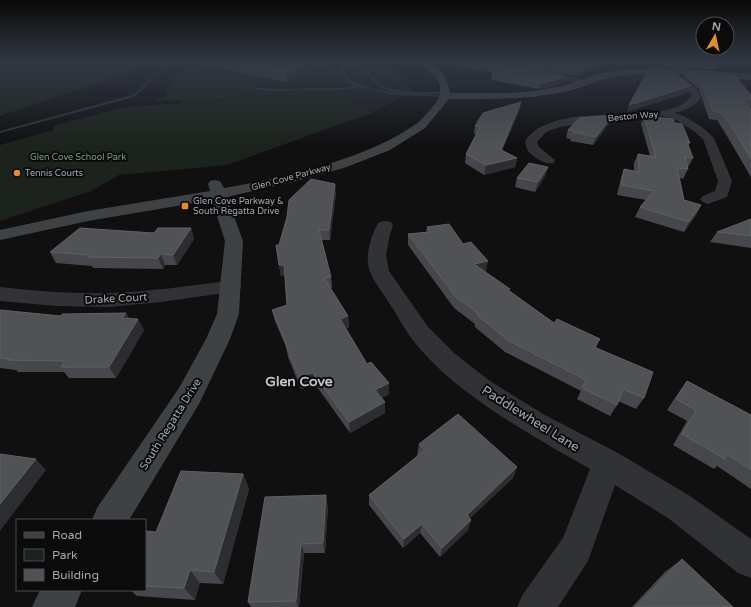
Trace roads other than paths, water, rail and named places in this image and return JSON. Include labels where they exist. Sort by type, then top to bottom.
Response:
[{"type":"main road","name":"Glen Cove Parkway","points":[[0,235],[217,189],[360,146],[389,132],[419,111],[429,89]]},
{"type":"main road","points":[[444,89],[445,95],[513,96],[562,89]]},
{"type":"main road","name":"Glen Cove Parkway","points":[[0,224],[44,213],[217,189],[250,189],[307,174],[381,148],[404,137],[426,122],[440,106],[445,95]]},
{"type":"main road","name":"South Regatta Drive","points":[[109,519],[189,396],[218,339],[228,314],[234,240],[217,189]]},
{"type":"main road","points":[[52,607],[62,591]]},
{"type":"street","name":"Beston Way","points":[[548,160],[533,149],[531,141],[541,131],[558,124],[663,113],[681,109],[691,104],[696,98],[695,92],[692,89]]},
{"type":"street","points":[[663,113],[680,118],[698,129],[708,138],[725,182],[722,194],[708,199]]},
{"type":"street","name":"Paddlewheel Lane","points":[[385,226],[381,234],[377,255],[379,271],[420,333],[445,359],[481,388],[532,422],[607,463],[678,507],[751,560]]},
{"type":"street","name":"Drake Court","points":[[0,294],[39,298],[93,300],[231,287]]},
{"type":"street","points":[[536,607],[576,549],[607,463]]},
{"type":"lane","points":[[264,89],[296,89]]},
{"type":"lane","points":[[374,89],[387,92],[416,89]]},
{"type":"lane","points":[[389,89],[405,89]]},
{"type":"lane","points":[[433,89],[445,95]]},
{"type":"waterway","points":[[0,132],[133,96],[142,89]]},
{"type":"place","name":"Tennis Courts","points":[[17,173]]},
{"type":"place","name":"Glen Cove Parkway & South Regatta Drive","points":[[185,206]]},
{"type":"district","name":"Glen Cove","points":[[299,381]]},
{"type":"park label","name":"Glen Cove School Park","points":[[78,157]]}]
